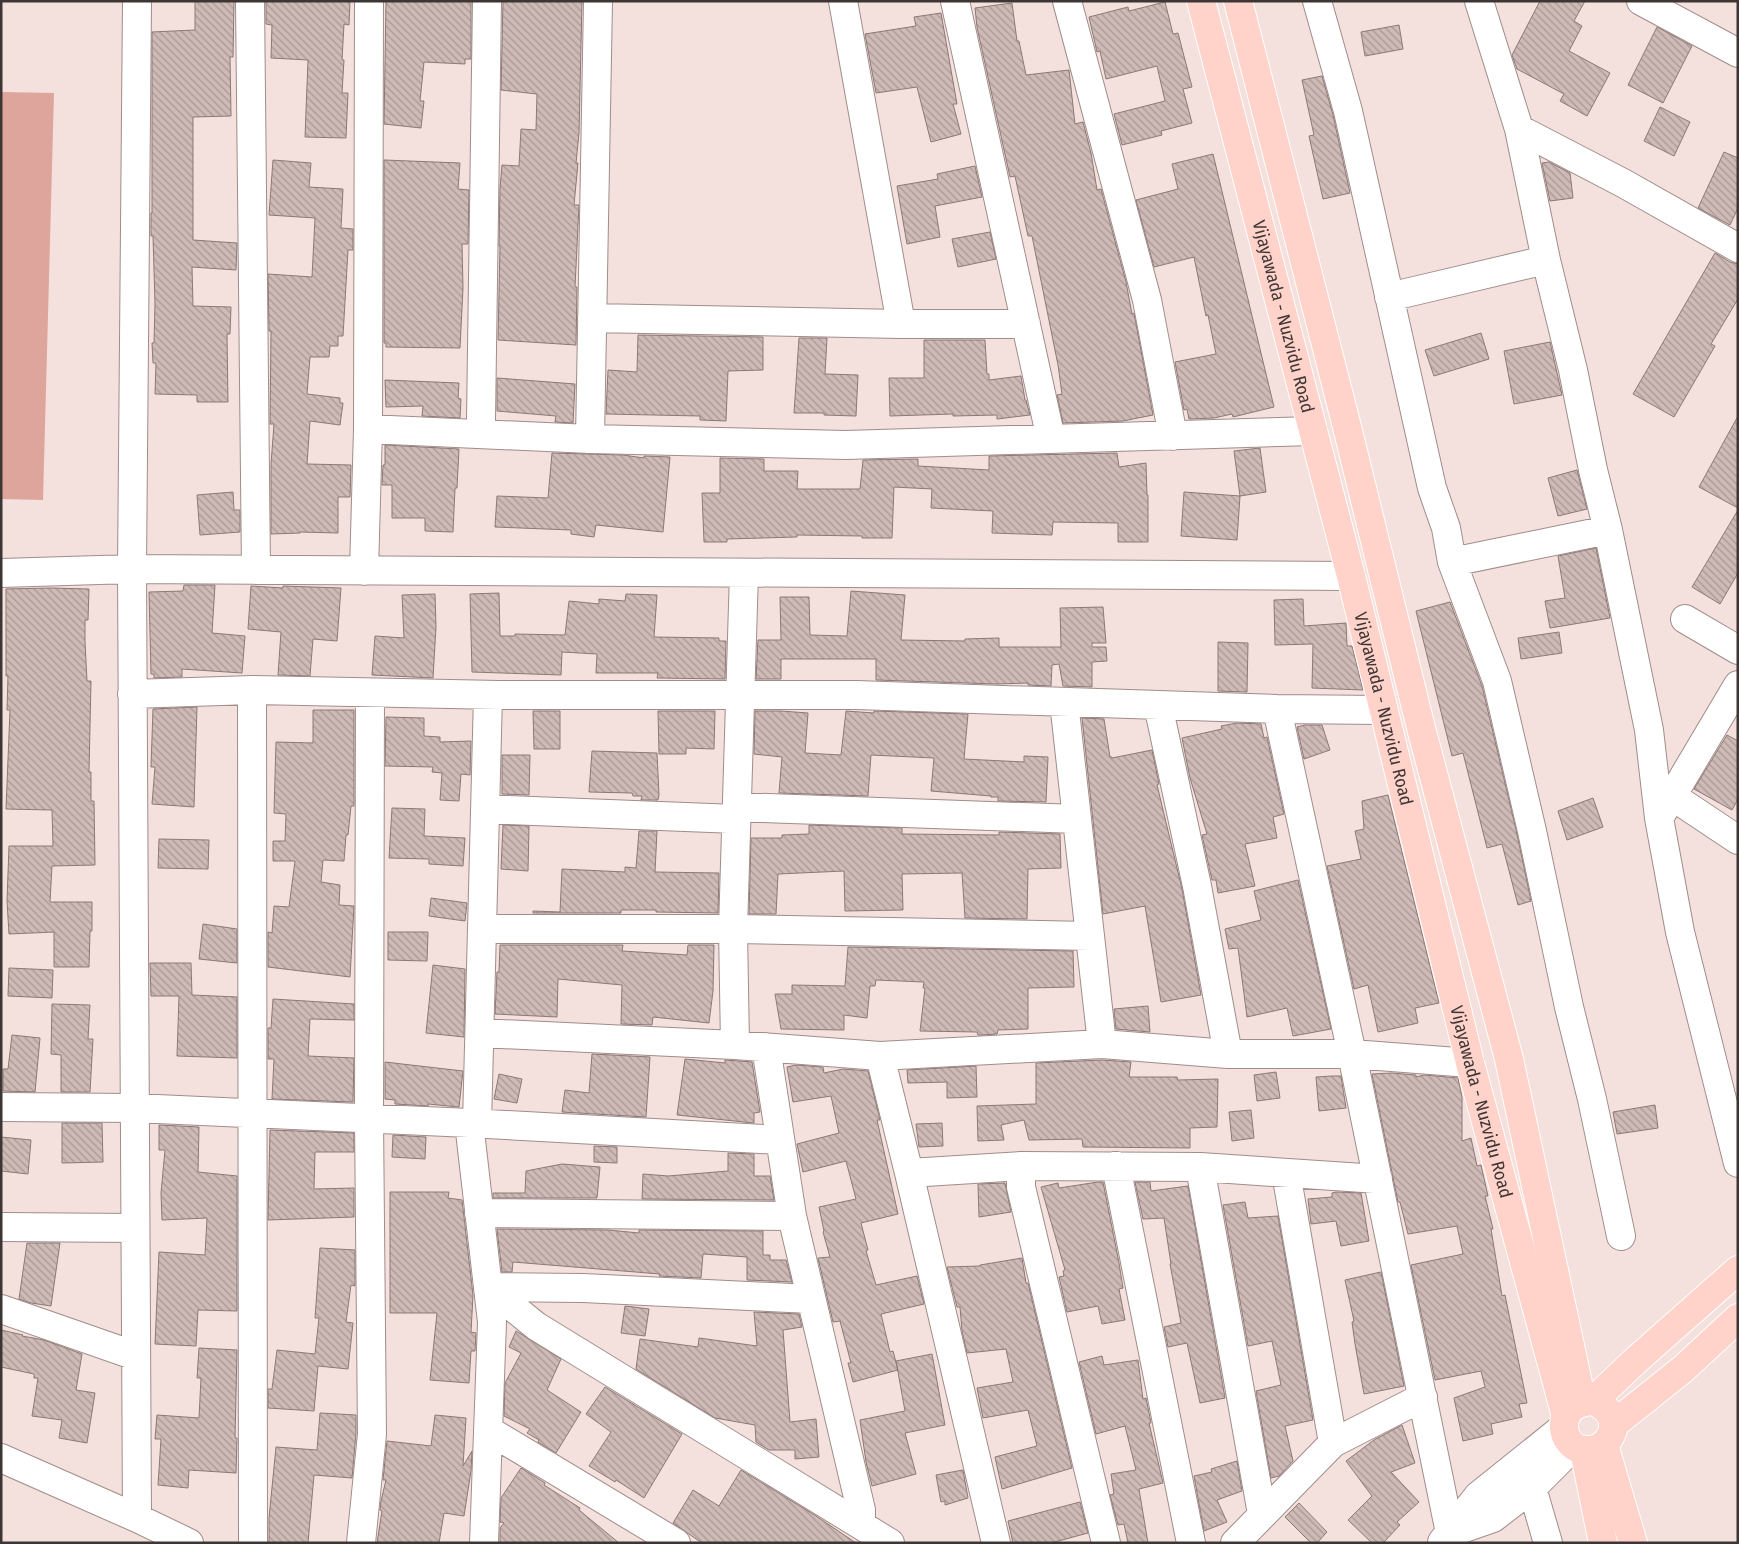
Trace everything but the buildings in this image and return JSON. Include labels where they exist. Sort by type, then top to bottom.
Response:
[{"type":"main road","name":"Vijayawada - Nuzvidu Road","points":[[1201,1],[1351,576],[1470,1063],[1585,1426],[1633,1543]]},
{"type":"main road","name":"Vijayawada - Nuzvidu Road","points":[[1238,1],[1345,419],[1421,728],[1509,1059],[1585,1426],[1603,1543]]},
{"type":"main road","points":[[1585,1426],[1634,1362],[1738,1270]]},
{"type":"main road","points":[[1585,1426],[1683,1369],[1738,1318]]},
{"type":"street","points":[[137,1518],[132,569],[138,1]]},
{"type":"street","points":[[250,1],[256,570]]},
{"type":"street","points":[[364,570],[368,429],[369,1]]},
{"type":"street","points":[[482,434],[487,1]]},
{"type":"street","points":[[590,439],[598,1]]},
{"type":"street","points":[[843,1],[901,324]]},
{"type":"street","points":[[954,1],[1051,439]]},
{"type":"street","points":[[1067,1],[1147,300],[1173,436]]},
{"type":"street","points":[[1317,1],[1348,111],[1432,488],[1446,528],[1452,562],[1497,681],[1532,831],[1569,1007],[1592,1099],[1621,1236]]},
{"type":"street","points":[[1479,1],[1519,128],[1546,260],[1573,370],[1592,470],[1608,530],[1666,807],[1680,932],[1738,1163]]},
{"type":"street","points":[[1641,1],[1738,53]]},
{"type":"street","points":[[1519,128],[1623,183],[1738,248]]},
{"type":"street","points":[[1389,297],[1546,260]]},
{"type":"street","points":[[592,318],[901,324],[1026,324]]},
{"type":"street","points":[[368,429],[590,439],[846,445],[1313,431]]},
{"type":"street","points":[[1452,562],[1608,530]]},
{"type":"street","points":[[1,572],[132,569],[1351,576]]},
{"type":"street","points":[[735,1045],[733,929],[744,572]]},
{"type":"street","points":[[1685,619],[1738,650]]},
{"type":"street","points":[[1666,807],[1738,686]]},
{"type":"street","points":[[132,694],[252,690],[488,695],[856,695],[1278,709],[1383,710]]},
{"type":"street","points":[[252,690],[253,1543]]},
{"type":"street","points":[[361,1543],[372,1434],[369,1118],[370,693]]},
{"type":"street","points":[[484,1543],[492,1322],[479,1213],[473,1123],[480,1033],[488,695]]},
{"type":"street","points":[[1064,702],[1102,1044]]},
{"type":"street","points":[[1158,705],[1197,886],[1228,1054]]},
{"type":"street","points":[[1278,709],[1423,1397],[1446,1538]]},
{"type":"street","points":[[1666,807],[1738,840]]},
{"type":"street","points":[[485,809],[1077,819]]},
{"type":"street","points":[[482,929],[733,929],[1090,936]]},
{"type":"street","points":[[480,1033],[735,1045],[880,1056],[1102,1044],[1228,1054],[1352,1054],[1470,1063]]},
{"type":"street","points":[[766,1047],[792,1216],[861,1510],[860,1525]]},
{"type":"street","points":[[880,1056],[996,1543]]},
{"type":"street","points":[[1,1108],[135,1108],[473,1123],[780,1140]]},
{"type":"street","points":[[909,1173],[1021,1166],[1200,1167],[1378,1179]]},
{"type":"street","points":[[1021,1166],[1022,1186],[1106,1543]]},
{"type":"street","points":[[1116,1166],[1191,1543]]},
{"type":"street","points":[[1200,1167],[1262,1514]]},
{"type":"street","points":[[1286,1173],[1333,1443]]},
{"type":"street","points":[[479,1213],[792,1216]]},
{"type":"street","points":[[1,1227],[135,1228]]},
{"type":"street","points":[[488,1287],[583,1288],[811,1300]]},
{"type":"street","points":[[488,1287],[536,1326],[890,1543]]},
{"type":"street","points":[[1,1309],[136,1356]]},
{"type":"street","points":[[1235,1543],[1333,1443],[1423,1397]]},
{"type":"street","points":[[1446,1538],[1493,1518],[1532,1488],[1585,1426]]},
{"type":"street","points":[[1446,1538],[1478,1496],[1585,1426]]},
{"type":"street","points":[[488,1430],[676,1543]]},
{"type":"street","points":[[1,1458],[189,1543]]},
{"type":"street","points":[[1532,1488],[1548,1543]]},
{"type":"shaded area","points":[[1,92],[54,93],[43,500],[1,499]]}]
